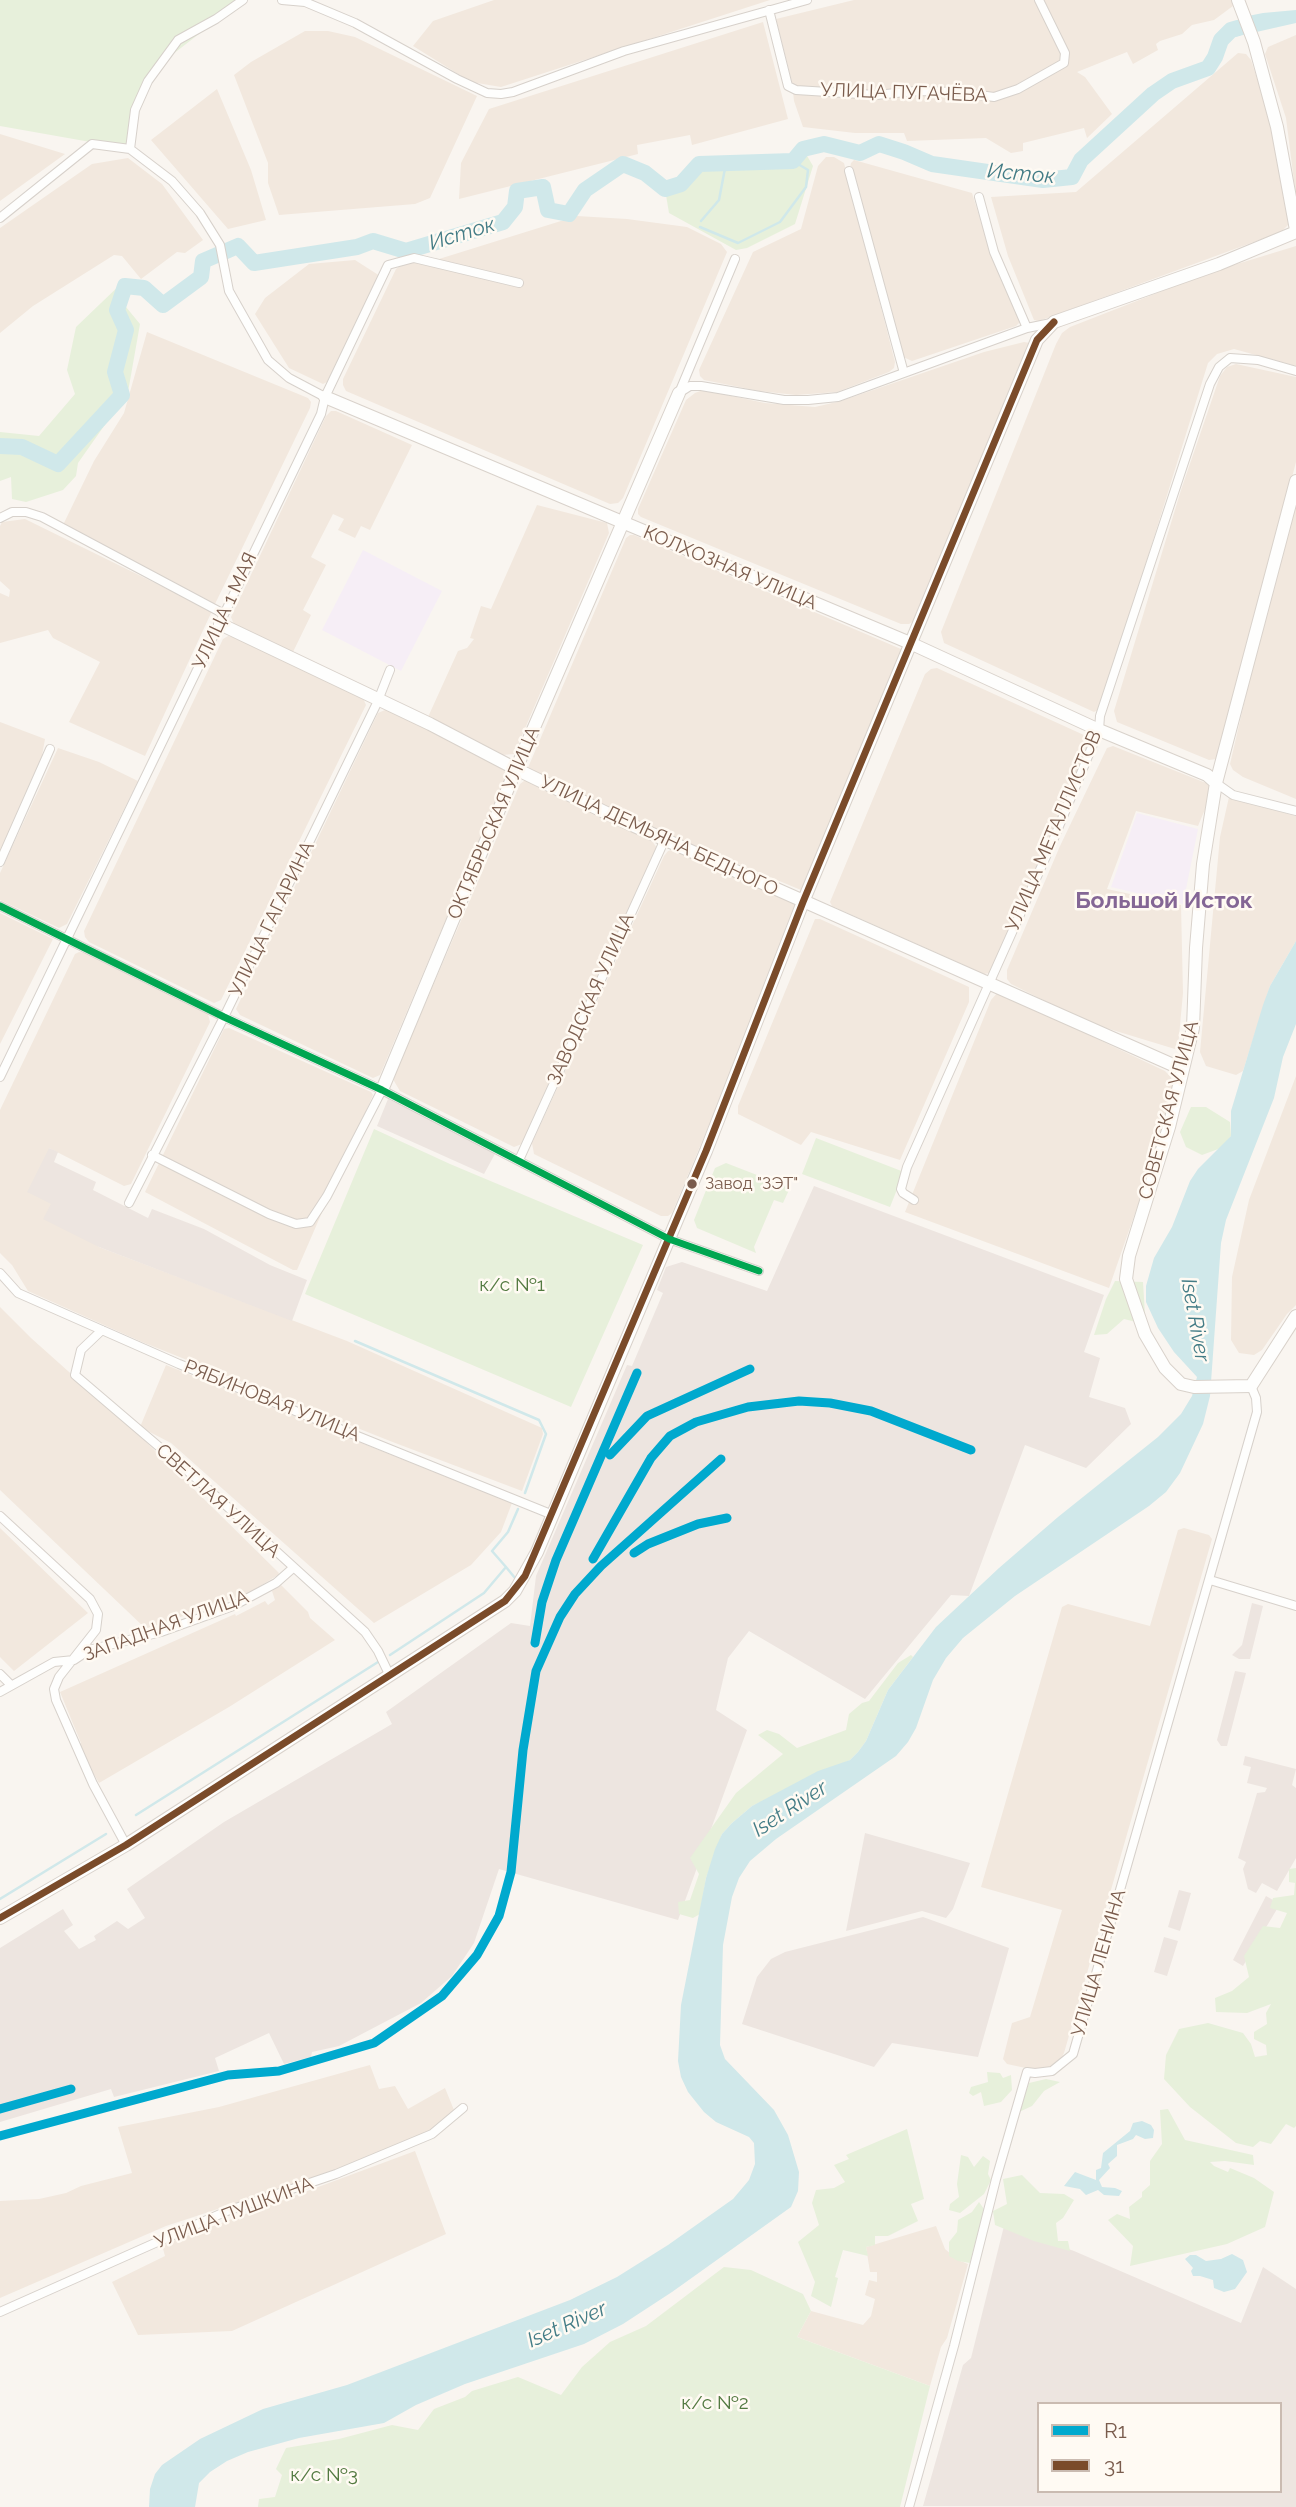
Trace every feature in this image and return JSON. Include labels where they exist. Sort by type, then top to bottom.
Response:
[{"type":"street","points":[[0,218],[92,144],[130,149],[135,110],[148,81],[178,40],[243,0]]},
{"type":"street","points":[[282,0],[305,2],[355,23],[457,79],[488,93],[500,94],[624,51],[807,0]]},
{"type":"street","name":"УЛИЦА ПУГАЧЁВА","points":[[769,10],[788,86],[796,90],[876,95],[916,91],[957,92],[994,97],[1018,89],[1064,63],[1065,53],[1038,0]]},
{"type":"street","points":[[679,393],[690,386],[701,386],[784,400],[838,397],[1027,328],[1054,322],[1219,264],[1296,231],[1277,127],[1254,42],[1240,5]]},
{"type":"street","name":"КОЛХОЗНАЯ УЛИЦА","points":[[130,149],[172,181],[200,213],[220,244],[229,291],[268,360],[289,378],[325,397],[910,643],[1099,730],[1207,775],[1233,794],[1296,811]]},
{"type":"street","points":[[849,171],[904,373]]},
{"type":"street","points":[[979,197],[995,252],[1027,328]]},
{"type":"street","name":"УЛИЦА 1 МАЯ","points":[[0,1077],[321,414],[325,397],[388,265],[414,258],[519,283]]},
{"type":"street","name":"ОКТЯБРЬСКАЯ УЛИЦА","points":[[152,1155],[296,1224],[310,1222],[327,1196],[382,1090],[516,769],[735,259]]},
{"type":"street","points":[[0,1918],[126,1845],[505,1601],[525,1576],[706,1151],[803,902],[1037,340],[1054,322]]},
{"type":"street","name":"УЛИЦА МЕТАЛЛИСТОВ","points":[[914,1200],[901,1189],[907,1167],[1099,730],[1100,716],[1210,384],[1219,367],[1230,358],[1242,357],[1296,371]]},
{"type":"street","name":"СОВЕТСКАЯ УЛИЦА","points":[[1251,1386],[1195,1387],[1181,1384],[1165,1368],[1145,1334],[1126,1279],[1129,1256],[1169,1127],[1193,1028],[1203,864],[1216,783],[1296,481]]},
{"type":"street","name":"УЛИЦА ДЕМЬЯНА БЕДНОГО","points":[[0,518],[12,512],[26,512],[42,517],[222,619],[516,769],[803,902],[1182,1069]]},
{"type":"street","name":"УЛИЦА ГАГАРИНА","points":[[129,1203],[224,1017],[379,699],[390,670]]},
{"type":"street","points":[[0,862],[50,749]]},
{"type":"street","name":"ЗАВОДСКАЯ УЛИЦА","points":[[519,1160],[665,839]]},
{"type":"street","points":[[0,906],[224,1017],[382,1090],[669,1239],[759,1271]]},
{"type":"street","name":"РЯБИНОВАЯ УЛИЦА","points":[[0,1273],[18,1293],[178,1364],[553,1514]]},
{"type":"street","points":[[1251,1386],[1296,1316]]},
{"type":"street","name":"СВЕТЛАЯ УЛИЦА","points":[[102,1330],[81,1350],[75,1375],[198,1480],[365,1632],[389,1674]]},
{"type":"street","name":"УЛИЦА ЛЕНИНА","points":[[909,2507],[1027,2072],[1052,2071],[1073,2054],[1257,1412],[1256,1398],[1251,1386]]},
{"type":"street","name":"ЗАПАДНАЯ УЛИЦА","points":[[0,1516],[90,1599],[98,1614],[96,1630],[54,1689],[56,1700],[93,1784],[126,1845]]},
{"type":"street","name":"ЗАПАДНАЯ УЛИЦА","points":[[74,1660],[89,1650],[161,1632],[233,1606],[276,1583],[293,1568]]},
{"type":"street","points":[[1210,1580],[1296,1606]]},
{"type":"street","points":[[0,1692],[54,1662],[74,1660]]},
{"type":"street","points":[[0,1674],[11,1685]]},
{"type":"street","name":"УЛИЦА ПУШКИНА","points":[[0,2312],[228,2211],[336,2174],[432,2134],[463,2108]]},
{"type":"shaded area","points":[[494,0],[770,0],[501,87],[471,82],[413,46],[433,21]]},
{"type":"shaded area","points":[[854,0],[1231,0],[1233,6],[1214,20],[1192,25],[1182,34],[1160,41],[1156,44],[1158,50],[1133,64],[1127,52],[1077,72],[1085,77],[1112,114],[1087,138],[1084,128],[1023,143],[1023,151],[1011,153],[986,138],[907,141],[904,133],[855,133],[803,127],[794,101],[792,82],[776,19]]},
{"type":"shaded area","points":[[763,22],[788,119],[692,145],[690,135],[637,145],[638,154],[459,199],[461,163],[489,109]]},
{"type":"shaded area","points":[[305,31],[328,31],[355,37],[477,96],[430,198],[415,204],[279,215],[268,183],[268,163],[234,75]]},
{"type":"shaded area","points":[[1296,35],[1296,197],[1286,118],[1265,54],[1268,47]]},
{"type":"shaded area","points":[[1238,53],[1246,54],[1251,60],[1273,128],[1290,213],[1288,225],[1281,232],[1039,321],[1034,320],[1008,256],[991,197],[1076,192]]},
{"type":"shaded area","points":[[217,89],[251,170],[266,220],[228,229],[151,140]]},
{"type":"shaded area","points":[[0,134],[65,154],[0,201]]},
{"type":"shaded area","points":[[826,157],[834,157],[844,163],[895,362],[894,368],[837,392],[796,395],[704,380],[699,370],[753,252],[801,229],[818,166]]},
{"type":"shaded area","points":[[128,158],[162,184],[203,240],[185,253],[177,252],[141,279],[122,256],[114,255],[33,306],[0,333],[0,228],[92,164]]},
{"type":"shaded area","points":[[854,160],[972,193],[992,257],[1020,322],[1016,326],[912,361],[901,356],[849,173]]},
{"type":"shaded area","points":[[577,216],[687,227],[721,244],[727,252],[623,498],[618,503],[610,504],[346,391],[343,385],[343,379],[396,269],[407,260],[421,256],[439,259]]},
{"type":"shaded area","points":[[1296,246],[1296,366],[1234,349],[1217,354],[1208,363],[1102,705],[1098,710],[1094,712],[944,643],[941,632],[1062,333],[1070,327],[1211,272]]},
{"type":"shaded area","points":[[355,260],[380,276],[327,382],[323,384],[289,368],[255,314],[265,298],[309,264]]},
{"type":"shaded area","points":[[147,332],[308,398],[311,402],[215,604],[63,525],[94,461],[124,413]]},
{"type":"shaded area","points":[[1024,342],[1030,343],[914,621],[909,624],[901,624],[638,514],[686,400],[695,393],[703,390],[765,403],[815,407],[841,401],[984,352]]},
{"type":"shaded area","points":[[1236,364],[1296,377],[1296,462],[1220,754],[1216,759],[1209,760],[1117,722],[1114,711],[1181,490],[1220,376],[1227,367]]},
{"type":"shaded area","points":[[331,411],[412,445],[370,530],[361,526],[355,538],[338,530],[344,519],[333,514],[311,557],[326,565],[303,610],[311,615],[293,652],[235,627],[231,617],[326,416]]},
{"type":"shaded area","points":[[537,505],[607,523],[609,533],[514,754],[502,755],[428,717],[458,651],[467,648],[474,639],[470,638],[481,606],[491,609]]},
{"type":"shaded area","points":[[1296,505],[1296,799],[1243,777],[1233,770],[1230,764],[1258,643]]},
{"type":"shaded area","points":[[25,519],[212,611],[145,756],[69,722],[100,662],[53,638],[48,630],[0,643],[0,593],[9,597],[10,590],[0,581],[0,526],[2,522]]},
{"type":"shaded area","points":[[630,535],[901,649],[903,656],[801,890],[596,805],[527,770],[626,538]]},
{"type":"shaded area","points":[[363,550],[442,591],[401,671],[322,630]]},
{"type":"shaded area","points":[[228,636],[363,698],[366,705],[221,1000],[214,1003],[89,942],[84,931],[223,639]]},
{"type":"shaded area","points":[[937,668],[1086,736],[1089,744],[994,968],[990,973],[984,974],[832,906],[830,902],[925,674]]},
{"type":"shaded area","points":[[391,710],[507,771],[507,775],[380,1075],[373,1078],[240,1015],[236,1009],[378,713]]},
{"type":"shaded area","points":[[0,722],[45,739],[41,761],[0,851]]},
{"type":"shaded area","points":[[1113,746],[1206,783],[1211,788],[1211,795],[1198,826],[1136,811],[1107,889],[1181,905],[1183,993],[1178,1047],[1175,1049],[1106,1028],[1061,1009],[1011,984],[1007,979],[1007,970],[1060,846],[1107,748]]},
{"type":"shaded area","points":[[58,748],[99,762],[138,781],[67,924],[59,928],[0,900],[0,873]]},
{"type":"shaded area","points":[[524,781],[652,841],[657,848],[522,1144],[514,1147],[400,1091],[394,1076],[520,784]]},
{"type":"shaded area","points":[[1229,797],[1296,816],[1296,941],[1270,986],[1243,1071],[1236,1075],[1206,1066],[1200,1052],[1220,837]]},
{"type":"shaded area","points":[[1137,813],[1198,829],[1183,904],[1111,887]]},
{"type":"shaded area","points":[[675,849],[796,901],[799,911],[672,1213],[661,1216],[534,1154],[532,1143],[664,856]]},
{"type":"shaded area","points":[[0,913],[53,939],[0,1044]]},
{"type":"shaded area","points":[[815,919],[969,987],[969,1002],[900,1160],[811,1132],[801,1145],[738,1114],[738,1106]]},
{"type":"shaded area","points":[[79,952],[208,1014],[210,1022],[131,1184],[124,1186],[49,1148],[52,1204],[99,1247],[347,1341],[542,1428],[543,1434],[522,1491],[142,1342],[28,1291],[12,1265],[0,1253],[0,1110],[75,954]]},
{"type":"shaded area","points":[[998,992],[1165,1071],[1171,1077],[1173,1083],[1170,1099],[1142,1193],[1109,1288],[905,1212],[991,1000]]},
{"type":"shaded area","points":[[229,1028],[373,1095],[297,1270],[145,1192],[224,1029]]},
{"type":"shaded area","points":[[1296,1076],[1296,1305],[1262,1350],[1254,1355],[1239,1353],[1231,1340],[1232,1277],[1249,1200]]},
{"type":"shaded area","points":[[388,1099],[496,1152],[484,1174],[377,1126]]},
{"type":"shaded area","points":[[49,1148],[58,1152],[54,1162],[96,1182],[93,1190],[148,1218],[152,1209],[204,1229],[270,1265],[307,1280],[292,1321],[99,1247],[43,1219],[51,1204],[27,1192]]},
{"type":"shaded area","points":[[814,1186],[1104,1295],[1084,1352],[1100,1358],[1089,1397],[1125,1408],[1131,1424],[1086,1468],[1025,1445],[969,1596],[951,1595],[865,1699],[749,1631],[728,1658],[716,1710],[747,1730],[678,1920],[499,1869],[474,1943],[452,1976],[421,2003],[339,2046],[312,2052],[311,2057],[284,2064],[269,2033],[215,2058],[219,2071],[114,2097],[111,2089],[0,2122],[0,1948],[63,1909],[73,1925],[64,1931],[79,1949],[96,1940],[94,1936],[117,1921],[128,1929],[145,1918],[127,1889],[224,1822],[392,1724],[386,1712],[511,1623],[530,1626],[536,1576],[627,1365],[632,1366],[663,1293],[657,1290],[666,1267],[682,1262],[767,1291]]},
{"type":"shaded area","points":[[0,1307],[134,1430],[279,1573],[278,1575],[249,1593],[146,1629],[0,1490]]},
{"type":"shaded area","points":[[166,1365],[512,1503],[501,1532],[471,1565],[374,1623],[171,1443],[140,1427]]},
{"type":"shaded area","points":[[0,1528],[88,1613],[14,1671],[0,1657]]},
{"type":"shaded area","points":[[1184,1528],[1209,1535],[1212,1539],[1064,2053],[1060,2061],[1051,2068],[1035,2070],[1007,2064],[1003,2059],[1012,2023],[1030,2017],[1062,1910],[981,1887],[1062,1607],[1068,1604],[1150,1626],[1178,1530]]},
{"type":"shaded area","points":[[281,1585],[308,1612],[310,1618],[335,1640],[229,1707],[99,1783],[78,1746],[81,1743],[60,1692],[265,1601],[268,1605],[275,1600],[272,1591]]},
{"type":"shaded area","points":[[1252,1603],[1263,1606],[1250,1659],[1239,1659],[1232,1655],[1242,1645]]},
{"type":"shaded area","points":[[1235,1671],[1246,1673],[1227,1746],[1221,1746],[1217,1740]]},
{"type":"shaded area","points":[[1245,1756],[1296,1769],[1292,1785],[1296,1788],[1296,1858],[1277,1891],[1262,1883],[1256,1893],[1248,1889],[1243,1869],[1246,1862],[1238,1858],[1257,1793],[1265,1792],[1267,1788],[1247,1783],[1251,1767],[1243,1765]]},
{"type":"shaded area","points":[[865,1833],[970,1863],[953,1909],[946,1918],[922,1911],[846,1931]]},
{"type":"shaded area","points":[[1179,1890],[1191,1893],[1180,1931],[1168,1927]]},
{"type":"shaded area","points":[[1266,1896],[1280,1904],[1243,1966],[1233,1960]]},
{"type":"shaded area","points":[[923,1917],[1009,1948],[978,2057],[892,2043],[874,2067],[742,2024],[757,1977],[771,1959],[785,1952]]},
{"type":"shaded area","points":[[1164,1937],[1178,1941],[1167,1976],[1154,1972]]},
{"type":"shaded area","points":[[370,2065],[379,2089],[395,2086],[408,2109],[445,2088],[454,2110],[452,2117],[431,2133],[346,2167],[166,2226],[0,2298],[0,2201],[39,2199],[132,2173],[118,2127],[219,2107]]},
{"type":"shaded area","points":[[415,2151],[446,2234],[232,2331],[138,2335],[112,2282],[165,2256],[162,2245]]},
{"type":"shaded area","points":[[936,2226],[945,2249],[958,2260],[968,2264],[930,2386],[797,2337],[811,2311],[863,2325],[871,2316],[875,2299],[865,2295],[869,2280],[877,2282],[877,2272],[870,2272],[866,2247]]},
{"type":"shaded area","points":[[1004,2226],[1074,2251],[1241,2323],[1263,2267],[1296,2289],[1296,2507],[923,2506],[963,2365],[971,2358]]},
{"type":"green space","points":[[0,0],[243,0],[164,61],[135,110],[130,149],[0,126]]},
{"type":"green space","points":[[803,149],[813,166],[795,224],[747,248],[736,250],[669,213],[665,189],[681,184],[699,164],[793,161]]},
{"type":"green space","points":[[126,279],[132,282],[126,307],[140,324],[128,392],[78,463],[76,476],[63,490],[26,502],[12,499],[11,477],[0,481],[0,432],[39,436],[75,394],[67,370],[76,327]]},
{"type":"green space","points":[[1191,1107],[1206,1107],[1230,1122],[1231,1136],[1221,1148],[1202,1155],[1186,1147],[1180,1132]]},
{"type":"green space","name":"к/с №1","points":[[374,1129],[643,1245],[571,1407],[305,1294]]},
{"type":"green space","points":[[816,1138],[904,1172],[890,1207],[802,1174]]},
{"type":"green space","points":[[726,1163],[788,1187],[789,1190],[783,1203],[774,1200],[754,1247],[756,1253],[697,1228],[694,1220],[715,1168]]},
{"type":"green space","points":[[1115,1281],[1143,1282],[1145,1315],[1140,1323],[1124,1319],[1107,1334],[1094,1335],[1106,1299]]},
{"type":"green space","points":[[911,1655],[913,1657],[888,1690],[866,1741],[858,1752],[850,1760],[752,1806],[732,1823],[722,1834],[706,1878],[700,1914],[693,1918],[679,1914],[678,1902],[690,1900],[699,1874],[690,1858],[736,1793],[783,1754],[758,1735],[767,1730],[779,1734],[797,1748],[846,1730],[849,1714],[862,1703],[869,1701],[898,1663]]},
{"type":"green space","points":[[1296,1868],[1296,2126],[1294,2128],[1286,2124],[1271,2144],[1260,2141],[1253,2147],[1236,2143],[1190,2107],[1164,2079],[1166,2055],[1179,2029],[1208,2023],[1243,2033],[1251,2044],[1255,2057],[1267,2055],[1266,2045],[1254,2039],[1254,2032],[1267,2024],[1266,2013],[1271,2004],[1247,2013],[1216,2012],[1215,1998],[1232,1991],[1249,1977],[1244,1956],[1263,1926],[1280,1928],[1287,1913],[1270,1908],[1273,1898],[1294,1895],[1295,1883],[1289,1882],[1289,1869]]},
{"type":"green space","points":[[987,2072],[1000,2073],[1003,2078],[1011,2075],[1012,2090],[1001,2102],[984,2106],[981,2092],[973,2096],[969,2093],[971,2087],[988,2082]]},
{"type":"green space","points":[[1046,2079],[1060,2082],[1044,2091],[1032,2106],[1019,2112],[1029,2083]]},
{"type":"green space","points":[[1168,2109],[1185,2140],[1253,2155],[1254,2165],[1210,2162],[1214,2166],[1228,2172],[1230,2168],[1254,2178],[1274,2192],[1265,2227],[1227,2244],[1130,2266],[1133,2246],[1108,2220],[1117,2214],[1130,2219],[1129,2207],[1142,2197],[1142,2192],[1150,2185],[1150,2161],[1162,2144],[1160,2110]]},
{"type":"green space","points":[[907,2129],[924,2199],[911,2204],[918,2221],[888,2236],[875,2236],[875,2245],[866,2247],[868,2256],[843,2250],[835,2277],[838,2278],[831,2307],[811,2296],[815,2282],[798,2242],[819,2225],[812,2203],[816,2190],[834,2188],[845,2182],[834,2165],[849,2159],[846,2155]]},
{"type":"green space","points":[[961,2155],[968,2157],[974,2167],[983,2156],[990,2161],[988,2174],[991,2180],[984,2194],[960,2213],[949,2210],[950,2204],[959,2197],[957,2184]]},
{"type":"green space","points":[[1022,2175],[1040,2193],[1064,2194],[1074,2200],[1063,2218],[1056,2223],[1058,2241],[1068,2241],[1070,2251],[1034,2241],[995,2225],[993,2211],[1007,2204],[1003,2179]]},
{"type":"green space","points":[[979,2202],[984,2209],[970,2263],[958,2261],[949,2256],[949,2242],[957,2232],[958,2220],[972,2212]]},
{"type":"green space","name":"к/с №2","points":[[724,2267],[751,2270],[803,2294],[811,2311],[797,2337],[930,2386],[900,2507],[258,2507],[259,2499],[275,2497],[282,2475],[276,2469],[286,2448],[339,2439],[392,2425],[418,2430],[434,2409],[465,2397],[472,2391],[518,2377],[561,2395],[582,2367],[610,2342],[646,2326]]},
{"type":"water","points":[[1296,10],[1296,23],[1221,40],[1221,33],[1226,26],[1243,17]]},
{"type":"water","name":"Iset River","points":[[1296,941],[1296,1024],[1283,1057],[1274,1098],[1226,1220],[1221,1243],[1210,1396],[1203,1424],[1180,1473],[1166,1492],[1149,1506],[1015,1596],[963,1638],[946,1658],[933,1680],[916,1728],[896,1756],[776,1839],[750,1861],[739,1878],[732,1897],[723,1945],[720,2045],[725,2059],[774,2110],[788,2135],[799,2172],[798,2191],[791,2207],[672,2292],[623,2324],[584,2344],[465,2384],[416,2405],[384,2423],[299,2438],[248,2452],[227,2461],[199,2483],[195,2507],[149,2507],[150,2489],[155,2474],[162,2465],[200,2439],[263,2409],[347,2385],[570,2300],[617,2277],[668,2245],[733,2199],[749,2180],[755,2164],[754,2143],[749,2137],[716,2122],[704,2112],[688,2092],[678,2061],[681,2005],[706,1878],[715,1849],[722,1834],[752,1806],[818,1771],[850,1760],[866,1741],[888,1690],[936,1627],[999,1568],[1158,1437],[1181,1414],[1192,1396],[1197,1377],[1174,1352],[1158,1328],[1146,1302],[1146,1286],[1154,1258],[1172,1227],[1190,1181],[1198,1169],[1231,1136],[1231,1111],[1263,1005],[1270,986]]},
{"type":"water","points":[[1142,2121],[1151,2125],[1154,2130],[1153,2138],[1145,2139],[1136,2135],[1133,2139],[1117,2145],[1117,2156],[1108,2164],[1110,2168],[1099,2180],[1102,2187],[1122,2191],[1119,2196],[1104,2195],[1098,2190],[1086,2195],[1080,2189],[1064,2186],[1075,2172],[1096,2180],[1096,2170],[1101,2168],[1103,2153],[1130,2131],[1133,2123]]},
{"type":"water","points":[[1232,2254],[1243,2260],[1247,2272],[1235,2289],[1224,2292],[1214,2288],[1213,2280],[1193,2276],[1193,2268],[1185,2259],[1196,2255],[1206,2261]]},
{"type":"waterway","name":"Исток","points":[[0,446],[22,447],[58,464],[122,395],[115,372],[126,330],[117,310],[125,286],[144,288],[163,305],[201,277],[203,261],[238,246],[254,263],[357,247],[373,241],[406,251],[503,222],[515,207],[517,191],[543,187],[548,210],[569,214],[585,190],[623,164],[645,173],[665,189],[681,184],[699,164],[793,161],[803,149],[824,144],[860,153],[879,144],[932,164],[1043,180],[1072,177],[1081,160],[1153,94],[1172,81],[1208,68],[1221,40],[1231,30],[1238,28]]},
{"type":"waterway","points":[[700,227],[738,243],[780,222],[806,187],[808,170],[793,161]]},
{"type":"waterway","points":[[701,221],[719,200],[726,163]]},
{"type":"waterway","points":[[355,1341],[539,1420],[546,1434],[525,1493]]},
{"type":"waterway","points":[[506,1567],[492,1551],[508,1532],[518,1509]]},
{"type":"waterway","points":[[390,1655],[484,1593],[506,1567],[515,1578]]},
{"type":"waterway","points":[[136,1815],[378,1662]]},
{"type":"waterway","points":[[0,1899],[106,1834]]},
{"type":"transit line","name":"31","points":[[0,1918],[126,1845],[505,1601],[525,1576],[706,1151],[803,902],[1037,340],[1054,322]]},
{"type":"transit line","points":[[0,906],[224,1017],[382,1090],[669,1239],[759,1271]]},
{"type":"transit line","name":"R1","points":[[610,1455],[647,1416],[750,1369]]},
{"type":"transit line","name":"R1","points":[[535,1643],[542,1602],[556,1560],[637,1373]]},
{"type":"transit line","name":"R1","points":[[593,1559],[651,1458],[670,1436],[696,1422],[748,1407],[799,1401],[830,1403],[871,1411],[971,1450]]},
{"type":"transit line","name":"R1","points":[[0,2136],[228,2075],[279,2071],[374,2043],[442,1996],[477,1955],[499,1916],[511,1872],[523,1750],[536,1671],[560,1617],[575,1594],[601,1566],[721,1459]]},
{"type":"transit line","name":"R1","points":[[634,1553],[648,1544],[698,1524],[727,1518]]},
{"type":"transit line","name":"R1","points":[[0,2109],[71,2089]]},
{"type":"place","name":"Завод \"ЗЭТ\"","points":[[692,1184]]},
{"type":"district","name":"Большой Исток","points":[[1164,901]]},
{"type":"park label","name":"к/с №3","points":[[324,2475]]}]
